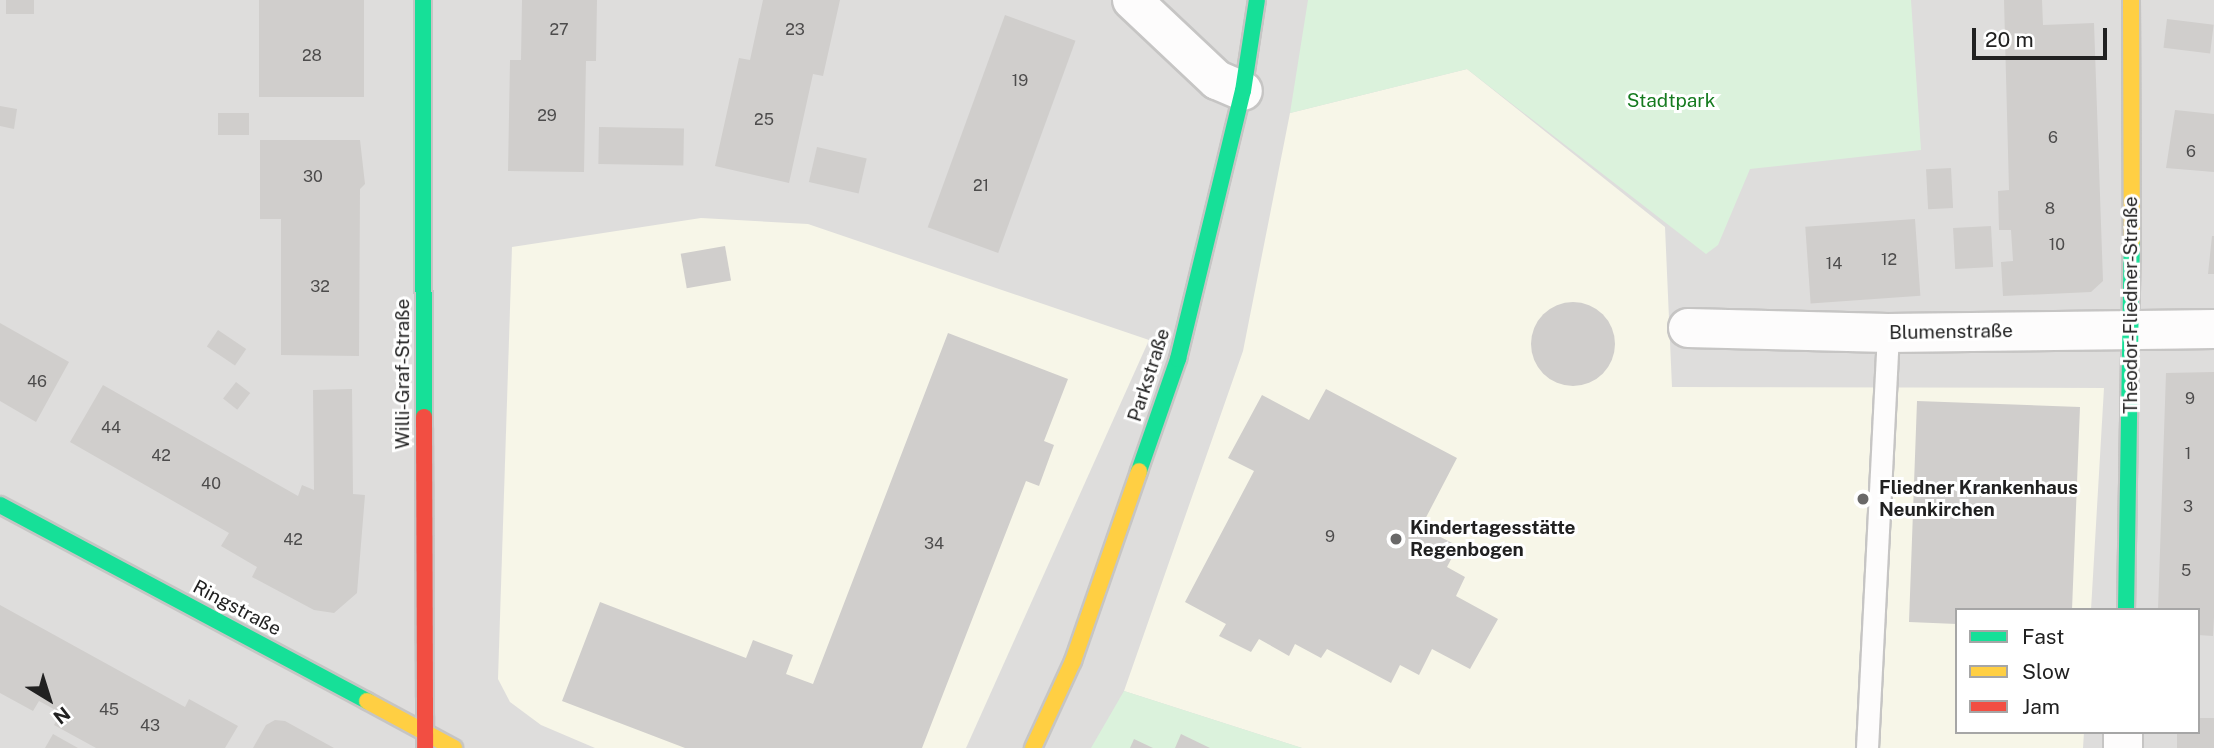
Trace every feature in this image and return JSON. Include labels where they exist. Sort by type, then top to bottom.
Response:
[{"type":"street","name":"Willi-Graf-Straße","points":[[423,0],[425,740]]},
{"type":"street","points":[[1132,0],[1217,79],[1243,91]]},
{"type":"street","name":"Parkstraße","points":[[1033,748],[1073,661],[1178,359],[1243,91],[1257,0]]},
{"type":"street","name":"Theodor-Fliedner-Straße","points":[[2126,608],[2133,330],[2131,0]]},
{"type":"street","name":"Blumenstraße","points":[[1688,328],[1888,333],[2214,328]]},
{"type":"street","name":"Ringstraße","points":[[0,505],[425,740],[453,748]]},
{"type":"lane","points":[[1867,748],[1888,333]]},
{"type":"shaded area","points":[[0,0],[2214,0],[2214,748],[0,748]]},
{"type":"shaded area","name":"Kindertagesstätte Regenbogen","points":[[1467,69],[1665,227],[1672,387],[2104,388],[2091,608],[1955,608],[1955,734],[2084,734],[2083,748],[1302,748],[1124,691],[1243,351],[1290,113]]},
{"type":"shaded area","points":[[701,218],[808,224],[1149,340],[966,748],[595,748],[541,725],[510,702],[498,679],[512,247]]},
{"type":"green space","name":"Stadtpark","points":[[1308,0],[1911,0],[1921,150],[1750,169],[1718,245],[1706,254],[1467,69],[1290,113]]},
{"type":"green space","points":[[1124,691],[1302,748],[1091,748]]},
{"type":"building","points":[[6,0],[34,0],[34,14],[6,14]]},
{"type":"building","points":[[259,0],[364,0],[364,97],[259,97]]},
{"type":"building","points":[[522,0],[597,0],[596,61],[586,61],[584,172],[508,171],[510,60],[521,60]]},
{"type":"building","points":[[763,0],[840,0],[823,76],[813,74],[789,183],[715,166],[739,58],[750,60]]},
{"type":"building","points":[[2004,0],[2042,0],[2043,25],[2094,23],[2103,281],[2091,292],[2003,296],[2001,262],[2013,261],[2011,230],[1999,230],[1998,191],[2009,190]]},
{"type":"building","points":[[1005,15],[1075,41],[998,253],[928,227]]},
{"type":"building","points":[[2167,19],[2214,25],[2210,54],[2163,48]]},
{"type":"building","points":[[0,106],[17,109],[14,129],[0,126]]},
{"type":"building","points":[[2175,110],[2214,114],[2214,172],[2166,168]]},
{"type":"building","points":[[218,113],[249,113],[249,135],[218,135]]},
{"type":"building","points":[[599,127],[684,128],[683,165],[598,164]]},
{"type":"building","points":[[260,140],[360,140],[365,184],[360,189],[359,356],[281,355],[281,219],[260,219]]},
{"type":"building","points":[[817,147],[867,158],[859,194],[809,182]]},
{"type":"building","points":[[1951,168],[1953,208],[1928,209],[1926,169]]},
{"type":"building","points":[[1915,219],[1920,296],[1811,303],[1805,227]]},
{"type":"building","points":[[1991,226],[1993,267],[1955,269],[1953,228]]},
{"type":"building","points":[[2212,236],[2214,274],[2208,274]]},
{"type":"building","points":[[725,246],[731,280],[687,288],[681,254]]},
{"type":"building","points":[[1573,302],[1589,305],[1603,314],[1612,328],[1615,344],[1612,360],[1603,374],[1589,383],[1573,386],[1557,383],[1543,374],[1534,360],[1531,344],[1534,328],[1543,314],[1557,305]]},
{"type":"building","points":[[0,323],[69,362],[36,422],[0,401]]},
{"type":"building","points":[[218,330],[246,349],[235,366],[207,347]]},
{"type":"building","points":[[948,333],[1068,379],[1044,441],[1054,445],[1039,486],[1026,481],[922,748],[685,748],[562,701],[600,602],[746,658],[753,640],[793,655],[786,674],[813,684]]},
{"type":"building","points":[[2214,372],[2213,636],[2200,635],[2200,608],[2158,608],[2166,373]]},
{"type":"building","points":[[236,382],[250,393],[237,410],[223,399]]},
{"type":"building","points":[[103,385],[298,496],[302,485],[314,490],[313,390],[352,389],[353,494],[365,495],[357,593],[334,613],[314,610],[252,577],[257,567],[221,546],[229,533],[70,442]]},
{"type":"building","points":[[1326,389],[1457,458],[1421,527],[1458,546],[1447,567],[1465,577],[1456,596],[1498,619],[1470,669],[1432,649],[1419,675],[1400,665],[1391,683],[1327,649],[1321,658],[1295,644],[1289,656],[1259,639],[1251,652],[1219,636],[1226,624],[1185,602],[1254,471],[1228,458],[1262,395],[1309,420]]},
{"type":"building","points":[[1917,401],[2080,407],[2072,608],[1955,608],[1955,624],[1909,622]]},
{"type":"building","points":[[0,605],[185,707],[189,699],[238,726],[225,748],[96,748],[54,725],[61,713],[39,701],[33,711],[0,693]]},
{"type":"building","points":[[2200,718],[2214,718],[2214,748],[2177,748],[2177,734],[2200,734]]},
{"type":"building","points":[[275,720],[285,721],[334,748],[253,748],[266,725]]},
{"type":"building","points":[[53,734],[78,748],[45,748]]},
{"type":"building","points":[[1181,734],[1210,748],[1175,748]]},
{"type":"building","points":[[1134,739],[1153,748],[1130,748]]},
{"type":"traffic: fast","points":[[423,0],[424,417]]},
{"type":"traffic: fast","points":[[1139,471],[1178,359],[1243,91],[1257,0]]},
{"type":"traffic: fast","points":[[2126,608],[2132,241]]},
{"type":"traffic: fast","points":[[0,505],[367,701]]},
{"type":"traffic: slow","points":[[2131,0],[2132,241]]},
{"type":"traffic: slow","points":[[1033,748],[1073,661],[1139,471]]},
{"type":"traffic: slow","points":[[367,701],[454,748]]},
{"type":"traffic: jam","points":[[424,417],[425,748]]},
{"type":"place","name":"Fliedner Krankenhaus Neunkirchen","points":[[1863,499]]},
{"type":"place","name":"Kindertagesstätte Regenbogen","points":[[1396,539]]}]
